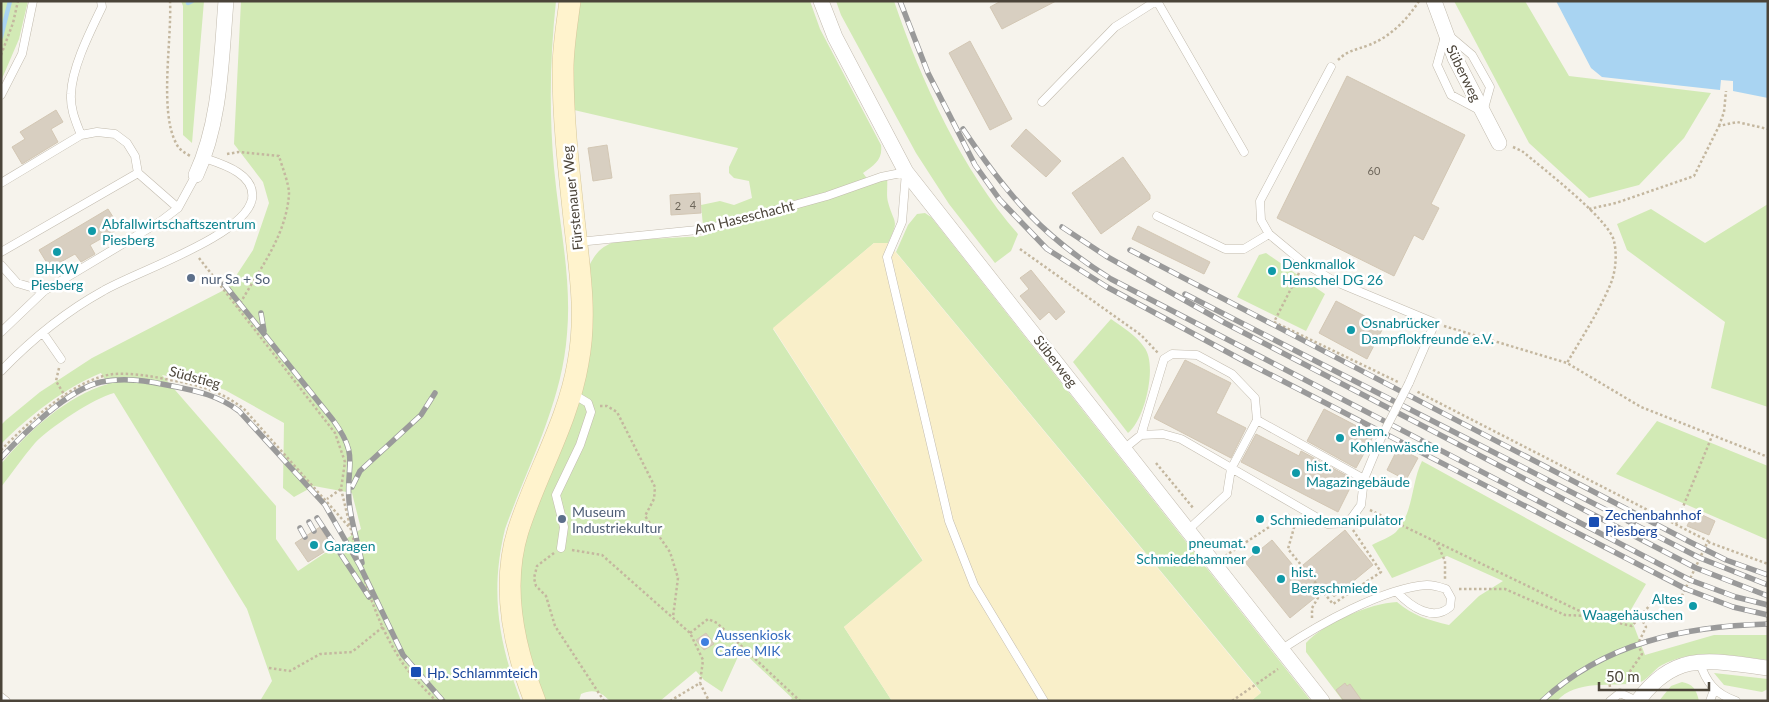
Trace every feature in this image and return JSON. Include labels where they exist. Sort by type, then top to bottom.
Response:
[{"type":"street","points":[[196,176],[204,158],[215,117],[226,1]]},
{"type":"street","name":"Fürstenauer Weg","points":[[535,701],[514,634],[511,592],[514,550],[527,506],[571,393],[578,363],[584,312],[567,146],[563,68],[570,1]]},
{"type":"street","name":"Süberweg","points":[[821,1],[835,37],[906,172],[1189,529],[1322,701]]},
{"type":"street","name":"Süberweg","points":[[1434,1],[1455,58],[1499,143]]},
{"type":"street","points":[[1637,701],[1650,683],[1679,665],[1699,661],[1768,668]]},
{"type":"lane","points":[[1,95],[22,54],[33,1]]},
{"type":"lane","points":[[82,135],[73,116],[71,94],[83,47],[102,7],[101,1]]},
{"type":"lane","points":[[1042,102],[1115,27],[1157,1],[1244,152]]},
{"type":"lane","points":[[1141,434],[1163,434],[1181,439],[1328,524],[1348,523],[1361,505],[1364,479],[1381,438],[1408,386],[1435,323],[1334,281],[1304,263],[1269,234],[1261,220],[1260,201],[1331,67]]},
{"type":"lane","points":[[1,184],[82,135],[97,132],[115,134],[127,143],[135,156],[138,172],[178,208]]},
{"type":"lane","points":[[1,370],[23,348],[103,291],[223,233],[244,215],[252,199],[250,185],[239,173],[204,158]]},
{"type":"lane","points":[[1,252],[138,172]]},
{"type":"lane","points":[[906,172],[902,222],[887,257],[949,520],[974,585],[1044,701]]},
{"type":"lane","name":"Am Haseschacht","points":[[576,242],[707,229],[827,196],[881,177],[906,172]]},
{"type":"lane","points":[[1,332],[44,291],[161,221],[178,208],[196,176]]},
{"type":"lane","points":[[1156,216],[1224,249],[1244,249],[1269,234]]},
{"type":"lane","points":[[1,265],[17,283],[44,291]]},
{"type":"lane","points":[[43,333],[60,359]]},
{"type":"lane","points":[[1125,448],[1141,434],[1164,359],[1172,354],[1197,355],[1232,374],[1255,398],[1257,420],[1232,469],[1227,494],[1189,529]]},
{"type":"lane","points":[[561,548],[564,527],[556,495],[580,445],[591,412],[588,403],[571,393]]},
{"type":"lane","points":[[1257,420],[1364,479]]},
{"type":"lane","points":[[1287,655],[1312,629],[1397,592],[1428,585],[1446,589],[1451,598],[1450,607],[1443,614],[1433,615],[1404,600],[1397,592]]},
{"type":"lane","points":[[1699,661],[1704,678],[1714,690],[1736,701]]},
{"type":"lane","points":[[1710,701],[1714,690]]},
{"type":"lane","points":[[1610,701],[1620,694],[1637,701]]},
{"type":"lane","points":[[1,697],[6,701]]},
{"type":"path","points":[[1,55],[13,23],[18,1]]},
{"type":"path","points":[[170,1],[168,98],[170,125],[174,139],[181,151],[193,157],[204,158],[239,152],[279,156],[289,193],[280,230],[269,259],[237,309]]},
{"type":"path","points":[[1331,67],[1347,51],[1370,45],[1394,31],[1419,1]]},
{"type":"path","points":[[1589,209],[1616,203],[1694,176],[1719,126],[1724,112],[1726,91]]},
{"type":"path","points":[[1719,126],[1736,122],[1768,129]]},
{"type":"path","points":[[1499,143],[1522,151],[1589,209],[1604,224],[1614,240],[1616,262],[1612,282],[1567,363]]},
{"type":"path","points":[[192,248],[237,309],[335,433],[345,462],[341,489],[360,566],[399,658],[436,701]]},
{"type":"path","points":[[1020,249],[1141,335],[1164,359]]},
{"type":"path","points":[[1304,263],[1274,322],[1408,386],[1708,542],[1768,564]]},
{"type":"path","points":[[1435,323],[1567,363],[1641,407],[1768,457]]},
{"type":"path","name":"Südstieg","points":[[1,450],[17,434],[65,396],[96,378],[112,374],[135,374],[213,389],[228,396],[244,409],[350,528]]},
{"type":"path","points":[[56,381],[65,396]]},
{"type":"path","points":[[591,412],[598,406],[607,406],[617,412],[655,487],[654,499],[645,516],[670,552],[678,578],[673,618]]},
{"type":"path","points":[[1676,524],[1712,436]]},
{"type":"path","points":[[1154,461],[1201,518]]},
{"type":"path","points":[[326,499],[341,489]]},
{"type":"path","points":[[1361,505],[1592,617]]},
{"type":"path","points":[[1226,556],[1299,508]]},
{"type":"path","points":[[1299,508],[1288,549],[1333,604],[1381,572],[1348,523]]},
{"type":"path","points":[[1437,542],[1444,561],[1446,589],[1505,589],[1565,615],[1592,617],[1632,626],[1641,618],[1650,605],[1661,598],[1678,604],[1708,542]]},
{"type":"path","points":[[604,701],[555,626],[546,596],[536,586],[534,578],[537,566],[561,548],[602,556],[690,633],[703,660],[700,683],[709,701]]},
{"type":"path","points":[[1312,629],[1312,608],[1322,590]]},
{"type":"path","points":[[1609,681],[1626,677],[1642,654],[1638,644],[1646,627],[1641,618]]},
{"type":"path","points":[[690,633],[708,619],[717,623],[800,701]]},
{"type":"path","points":[[269,668],[290,671],[320,654],[352,652],[384,626]]},
{"type":"path","points":[[1232,701],[1287,655]]},
{"type":"path","points":[[670,701],[700,683]]},
{"type":"green space","points":[[1,1],[28,1],[19,39],[1,81]]},
{"type":"green space","points":[[181,1],[204,1],[192,143],[183,135],[183,6]]},
{"type":"green space","points":[[241,1],[556,1],[551,64],[551,126],[568,293],[567,334],[564,360],[551,409],[505,529],[498,574],[497,595],[502,637],[521,701],[260,701],[272,681],[247,609],[114,393],[84,407],[42,437],[35,443],[1,487],[1,464],[36,427],[78,397],[108,384],[101,373],[74,386],[35,413],[1,444],[1,425],[6,420],[40,392],[92,358],[228,288],[253,250],[269,203],[263,182],[234,144]],"holes":[[[162,375],[201,382],[225,390],[284,423],[283,488],[294,497],[314,486],[352,493],[361,529],[298,571],[276,539],[276,506]]]},
{"type":"green space","points":[[579,1],[810,1],[820,29],[881,145],[881,155],[874,165],[863,173],[871,184],[887,178],[887,199],[895,222],[888,243],[874,243],[773,329],[923,561],[844,627],[892,701],[790,701],[792,698],[741,650],[722,692],[704,680],[696,671],[660,701],[610,701],[600,693],[590,691],[581,694],[579,701],[543,701],[519,619],[521,552],[544,484],[589,266],[600,250],[617,241],[704,236],[701,205],[720,201],[734,205],[752,198],[749,181],[734,178],[729,173],[729,167],[738,148],[574,110],[572,67]]},
{"type":"green space","points":[[836,1],[894,1],[917,62],[945,124],[979,182],[1018,234],[1011,251],[995,263],[949,204],[916,153],[841,15]]},
{"type":"green space","points":[[1454,1],[1525,1],[1569,76],[1711,93],[1684,138],[1639,185],[1589,198],[1529,143]]},
{"type":"green space","points":[[1768,204],[1768,407],[1711,388],[1725,322],[1627,250],[1617,224],[1651,209],[1705,243]]},
{"type":"green space","points":[[925,213],[931,217],[1311,701],[1251,701],[1261,692],[896,252],[908,225],[917,214]]},
{"type":"green space","points":[[1266,253],[1325,294],[1306,331],[1237,297],[1259,255]]},
{"type":"green space","points":[[1111,319],[1141,343],[1148,355],[1150,366],[1148,392],[1144,405],[1140,416],[1128,433],[1073,362]]},
{"type":"green space","points":[[1657,421],[1768,466],[1768,540],[1616,474]]},
{"type":"green space","points":[[1422,461],[1646,584],[1629,613],[1645,655],[1714,635],[1768,635],[1768,660],[1714,654],[1688,656],[1662,665],[1638,683],[1595,685],[1574,689],[1557,701],[1343,701],[1306,652],[1306,643],[1324,628],[1361,610],[1397,602],[1415,614],[1449,625],[1479,596],[1503,581],[1447,556],[1392,578],[1372,545],[1394,534],[1402,524],[1409,507]]},
{"type":"green space","points":[[1714,673],[1768,679],[1768,689],[1762,692],[1724,685]]},
{"type":"green space","points":[[1682,682],[1694,688],[1699,701],[1659,701],[1671,686]]},
{"type":"sand","points":[[874,243],[888,243],[1261,693],[1251,701],[892,701],[844,627],[923,560],[773,328]]},
{"type":"water","points":[[1556,1],[1768,1],[1768,98],[1733,91],[1733,81],[1721,80],[1720,90],[1602,77],[1591,68]]},
{"type":"building","points":[[1001,1],[1056,1],[1002,29],[990,7]]},
{"type":"building","points":[[970,41],[1012,119],[990,130],[949,53]]},
{"type":"building","points":[[1347,76],[1465,135],[1431,204],[1439,208],[1423,240],[1414,235],[1394,276],[1277,218]]},
{"type":"building","points":[[56,110],[63,122],[51,129],[58,142],[22,164],[12,147],[25,139],[20,132]]},
{"type":"building","points":[[1026,129],[1061,161],[1046,177],[1011,146]]},
{"type":"building","points":[[607,145],[612,178],[593,181],[588,148]]},
{"type":"building","points":[[1123,157],[1150,195],[1150,199],[1101,234],[1072,193]]},
{"type":"building","points":[[700,193],[701,213],[671,215],[670,195]]},
{"type":"building","points":[[108,209],[120,228],[90,245],[95,254],[81,262],[75,254],[50,268],[39,250]]},
{"type":"building","points":[[1138,226],[1210,262],[1204,274],[1132,239]]},
{"type":"building","points":[[1031,270],[1065,312],[1056,320],[1049,312],[1040,320],[1020,296],[1029,289],[1020,278]]},
{"type":"building","name":"Osnabrücker Dampflokfreunde e.V.","points":[[1336,301],[1384,326],[1367,359],[1319,333]]},
{"type":"building","points":[[1185,360],[1231,383],[1216,413],[1246,428],[1231,458],[1154,418]]},
{"type":"building","name":"ehem. Kohlenwäsche","points":[[1324,409],[1374,435],[1356,468],[1307,441]]},
{"type":"building","name":"hist. Magazingebäude","points":[[1256,434],[1299,456],[1301,451],[1351,478],[1349,482],[1352,484],[1338,512],[1241,462]]},
{"type":"building","points":[[1398,448],[1418,458],[1406,480],[1387,470]]},
{"type":"building","points":[[1694,511],[1715,521],[1709,535],[1687,526]]},
{"type":"building","name":"Garagen","points":[[320,527],[332,547],[308,562],[295,543]]},
{"type":"building","points":[[1345,530],[1373,565],[1334,597],[1327,588],[1290,618],[1245,562],[1272,540],[1297,570]]},
{"type":"building","name":"Aussenkiosk Cafee MIK","points":[[706,633],[714,644],[704,650],[696,640]]},
{"type":"building","points":[[1345,683],[1347,686],[1350,684],[1362,701],[1344,701],[1336,690]]},
{"type":"waterway","points":[[1,37],[10,1]]},
{"type":"waterway","points":[[188,3],[192,1]]},
{"type":"railway","points":[[900,1],[928,73],[975,165],[1000,200],[1047,249],[1107,287],[1242,360],[1686,589],[1733,607],[1768,615]]},
{"type":"railway","points":[[963,129],[995,175],[1028,213],[1065,247],[1111,279],[1690,580],[1736,597],[1768,605]]},
{"type":"railway","points":[[1062,227],[1106,256],[1225,323],[1696,568],[1768,596]]},
{"type":"railway","points":[[1130,250],[1690,542],[1726,560],[1768,575]]},
{"type":"railway","points":[[224,284],[333,420],[346,443],[350,460],[350,509],[362,563]]},
{"type":"railway","points":[[1185,294],[1700,558],[1768,585]]},
{"type":"railway","points":[[261,313],[264,331]]},
{"type":"railway","points":[[1,458],[34,425],[61,403],[88,386],[101,382],[136,380],[199,392],[224,401],[239,411],[325,505],[360,566],[403,655],[443,701]]},
{"type":"railway","points":[[352,487],[360,471],[421,415],[435,393]]},
{"type":"railway","points":[[317,518],[369,597]]},
{"type":"railway","points":[[309,522],[314,531]]},
{"type":"railway","points":[[300,528],[305,537]]},
{"type":"railway","points":[[1542,701],[1566,681],[1592,665],[1619,652],[1647,642],[1676,634],[1706,629],[1768,624]]},
{"type":"place","name":"Abfallwirtschaftszentrum Piesberg","points":[[92,231]]},
{"type":"place","name":"BHKW Piesberg","points":[[57,252]]},
{"type":"place","name":"Denkmallok Henschel DG 26","points":[[1272,271]]},
{"type":"place","name":"nur Sa + So","points":[[191,278]]},
{"type":"place","name":"Osnabrücker Dampflokfreunde e.V.","points":[[1351,330]]},
{"type":"place","name":"ehem. Kohlenwäsche","points":[[1340,438]]},
{"type":"place","name":"hist. Magazingebäude","points":[[1296,473]]},
{"type":"place","name":"Museum Industriekultur","points":[[562,519]]},
{"type":"place","name":"Schmiedemanipulator","points":[[1260,519]]},
{"type":"place","name":"Zechenbahnhof Piesberg","points":[[1594,522]]},
{"type":"place","name":"Garagen","points":[[314,545]]},
{"type":"place","name":"pneumat. Schmiedehammer","points":[[1256,550]]},
{"type":"place","name":"hist. Bergschmiede","points":[[1281,579]]},
{"type":"place","name":"Altes Waagehäuschen","points":[[1693,606]]},
{"type":"place","name":"Aussenkiosk Cafee MIK","points":[[705,642]]},
{"type":"place","name":"Hp. Schlammteich","points":[[416,672]]}]
